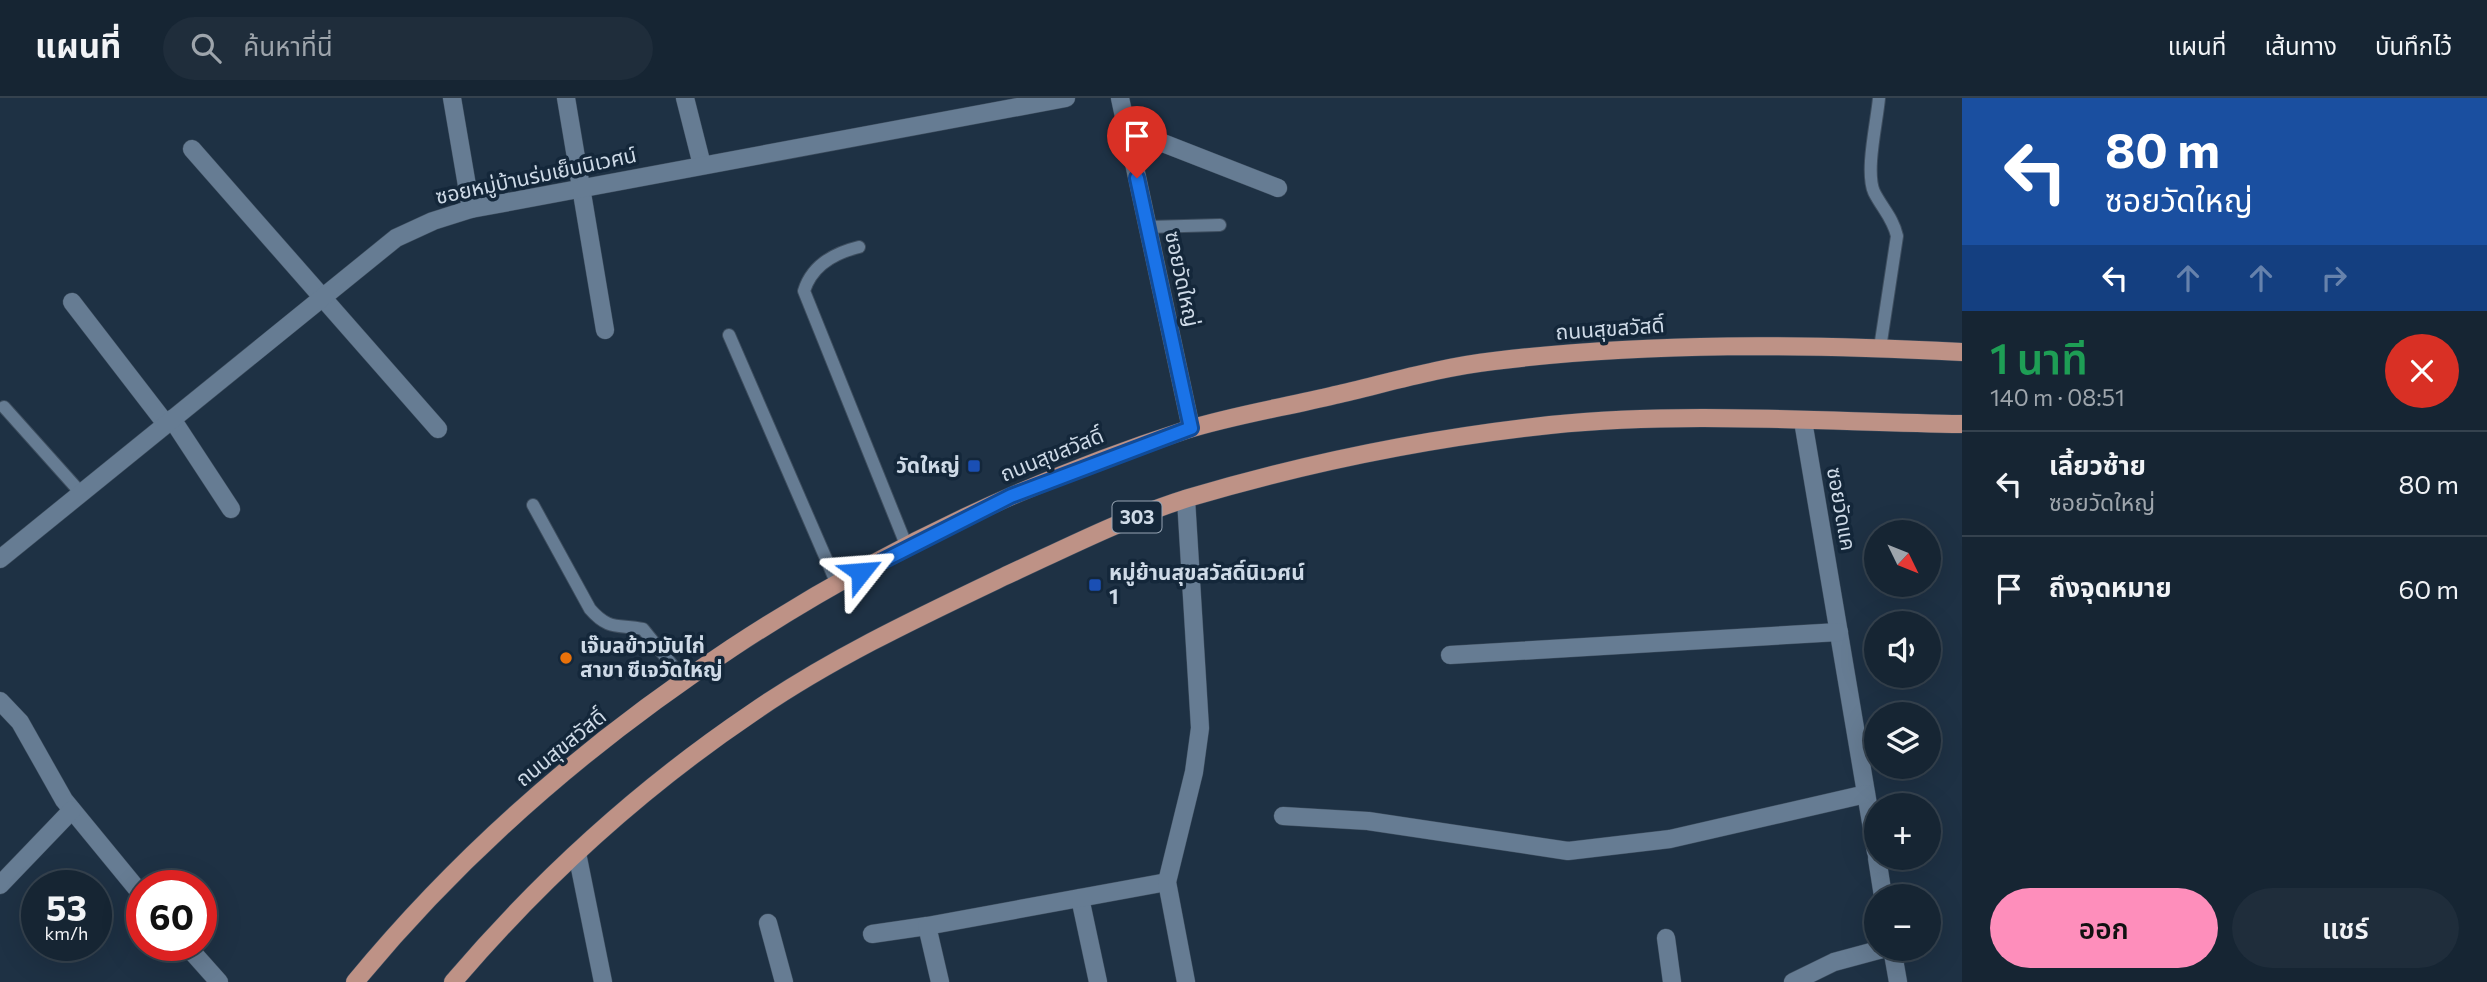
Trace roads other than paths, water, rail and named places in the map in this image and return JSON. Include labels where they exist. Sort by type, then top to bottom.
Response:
[{"type":"main road","name":"ถนนสุขสวัสดิ์","points":[[355,982],[442,888],[534,799],[642,711],[744,640],[838,584],[1011,496],[1191,428],[1489,361],[1680,347],[1880,348],[1962,352]]},
{"type":"main road","name":"303","points":[[453,982],[504,922],[577,853],[657,784],[753,712],[895,628],[1105,529],[1186,499],[1352,455],[1549,425],[1643,419],[1962,424]]},
{"type":"street","points":[[452,98],[471,209]]},
{"type":"street","points":[[566,98],[605,330]]},
{"type":"street","points":[[685,98],[702,165]]},
{"type":"street","name":"ซอยหมู่บ้านร่มเย็นนิเวศน์","points":[[0,559],[396,238],[433,221],[471,209],[1002,104],[1066,98]]},
{"type":"street","name":"ซอยวัดใหญ่","points":[[1120,98],[1191,428]]},
{"type":"street","points":[[1127,129],[1278,188]]},
{"type":"street","points":[[192,149],[325,297],[438,429]]},
{"type":"street","points":[[72,302],[169,421],[231,509]]},
{"type":"street","name":"ซอยวัดแค","points":[[1803,421],[1866,793]]},
{"type":"street","points":[[1186,499],[1200,728],[1194,772],[1167,882],[1186,982]]},
{"type":"street","points":[[1450,655],[1839,632]]},
{"type":"street","points":[[0,701],[20,722],[72,810],[126,876]]},
{"type":"street","points":[[1283,816],[1368,821],[1568,851],[1614,848],[1670,839],[1864,794]]},
{"type":"street","points":[[0,885],[72,810]]},
{"type":"street","points":[[577,853],[603,982]]},
{"type":"street","points":[[872,934],[1167,882]]},
{"type":"street","points":[[1080,898],[1098,982]]},
{"type":"street","points":[[768,923],[784,982]]},
{"type":"street","points":[[927,926],[940,982]]},
{"type":"street","points":[[1666,938],[1672,982]]},
{"type":"street","points":[[1793,982],[1834,961],[1864,954]]},
{"type":"street","points":[[200,961],[219,982]]},
{"type":"street","points":[[1894,961],[1898,982]]},
{"type":"lane","points":[[1879,98],[1871,176],[1874,191],[1894,223],[1897,236],[1880,348]]},
{"type":"lane","points":[[1148,227],[1220,225]]},
{"type":"lane","points":[[859,247],[838,252],[821,264],[807,281],[804,291],[907,547]]},
{"type":"lane","points":[[729,335],[838,584]]},
{"type":"lane","points":[[4,407],[81,493]]},
{"type":"lane","points":[[533,505],[590,609],[601,622],[611,626],[643,629],[685,681]]},
{"type":"place","name":"วัดใหญ่","points":[[974,466]]},
{"type":"place","name":"หมู่ย้านสุขสวัสดิ์นิเวศน์ 1","points":[[1095,585]]},
{"type":"place","name":"เจ๊มลข้าวมันไก่ สาขา ซีเจวัดใหญ่","points":[[566,658]]}]
